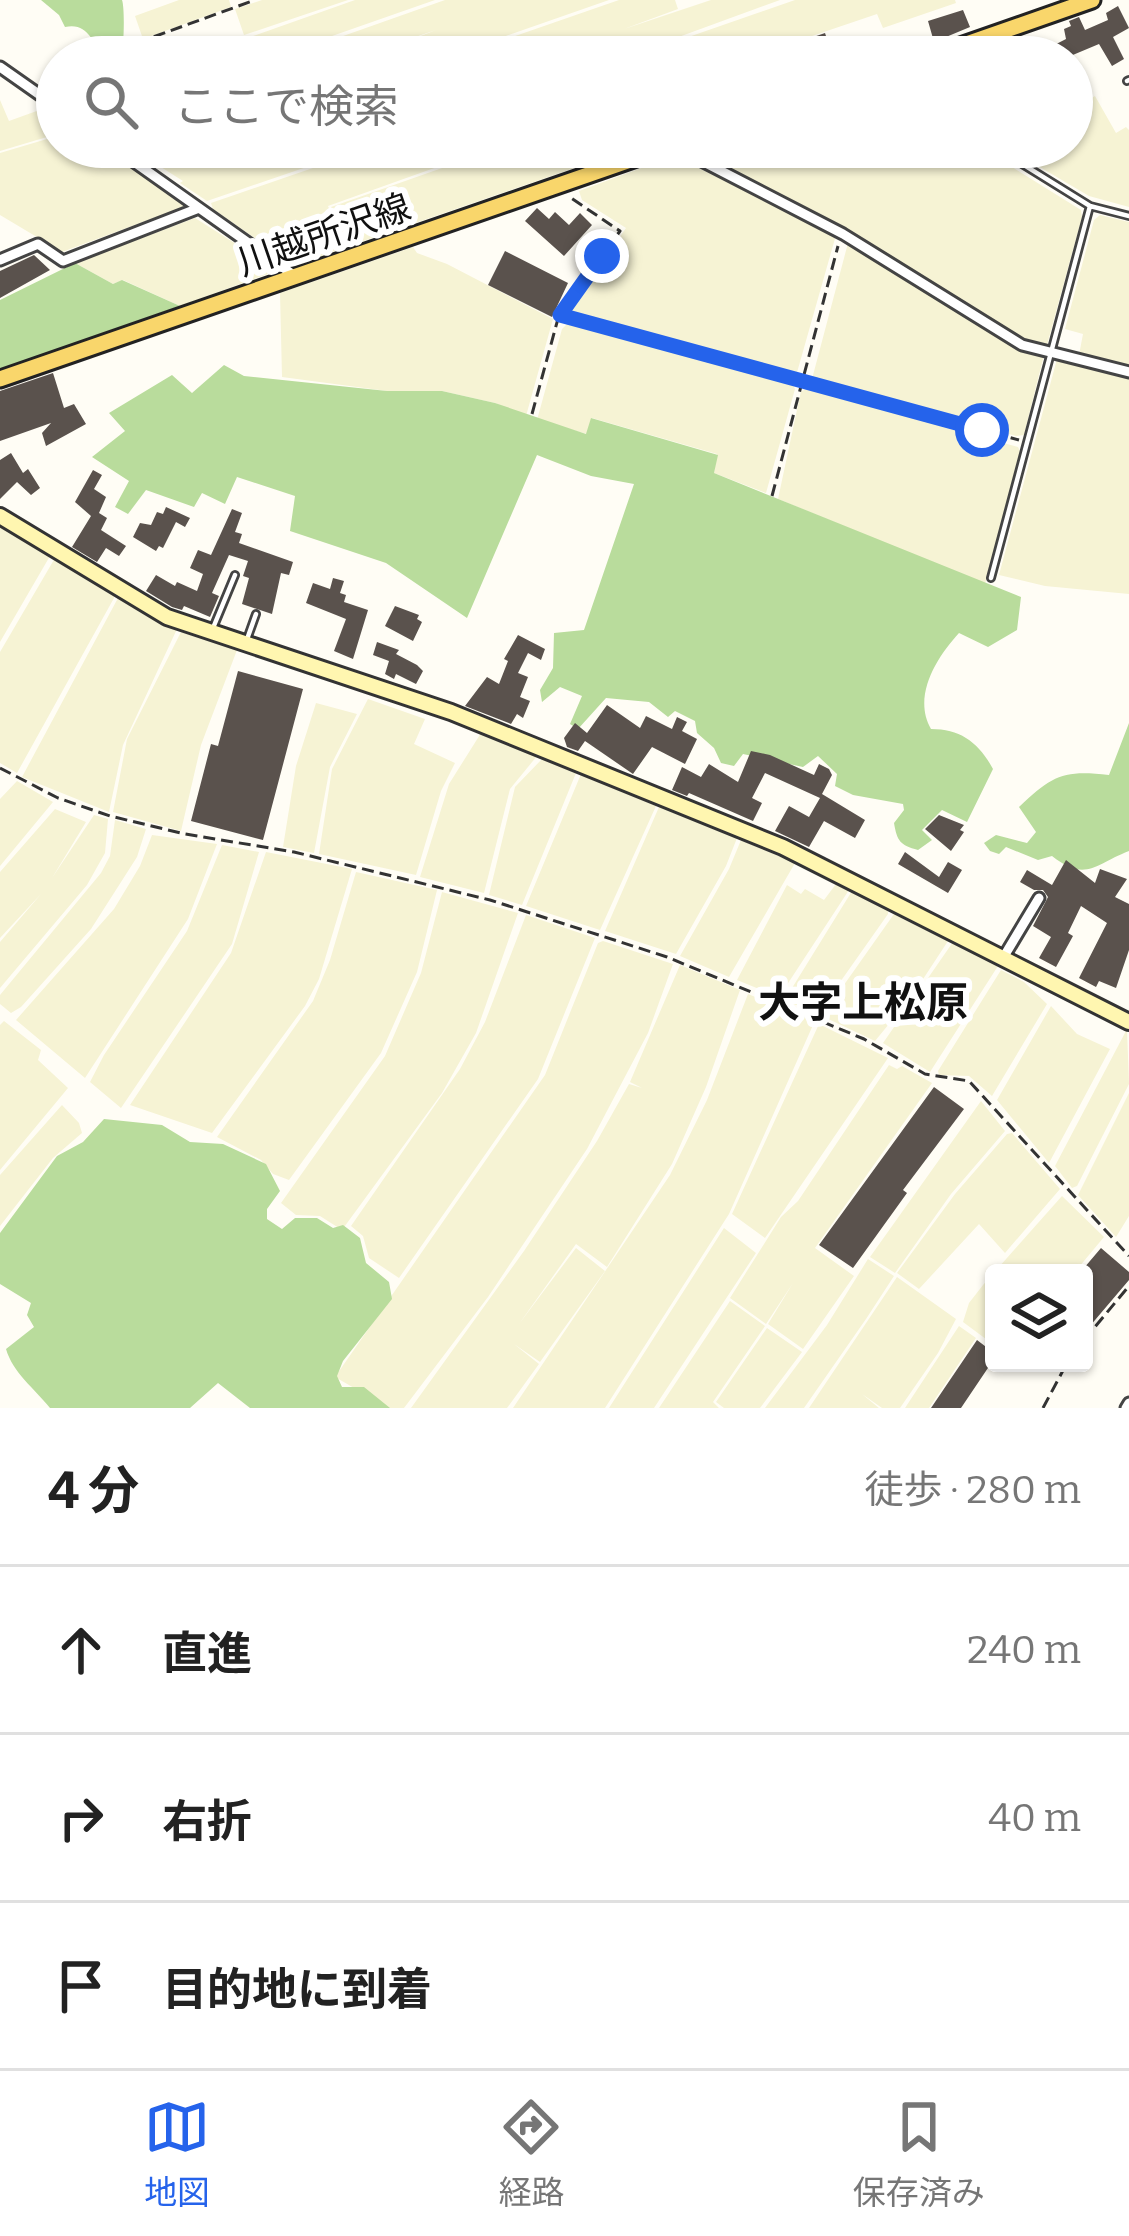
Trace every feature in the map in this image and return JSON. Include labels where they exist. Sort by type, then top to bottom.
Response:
[{"type":"main road","points":[[989,36],[1092,0]]},
{"type":"main road","name":"川越所沢線","points":[[0,379],[608,168]]},
{"type":"street","points":[[0,67],[36,92]]},
{"type":"street","points":[[143,168],[295,276]]},
{"type":"street","points":[[716,168],[843,233],[1022,345],[1129,372]]},
{"type":"street","points":[[0,260],[38,244],[63,261],[200,208]]},
{"type":"street","points":[[0,516],[167,617],[451,712],[783,847],[1129,1020]]},
{"type":"street","points":[[1004,958],[1039,898]]},
{"type":"lane","points":[[1029,168],[1090,206],[1129,217]]},
{"type":"lane","points":[[991,578],[1090,206]]},
{"type":"lane","points":[[211,633],[235,575]]},
{"type":"lane","points":[[245,645],[256,614]]},
{"type":"path","points":[[230,0],[233,8]]},
{"type":"path","points":[[156,36],[255,0]]},
{"type":"path","points":[[532,414],[560,315],[620,231],[574,202],[560,185]]},
{"type":"path","points":[[772,496],[843,233]]},
{"type":"path","points":[[560,315],[1027,442]]},
{"type":"path","points":[[0,768],[58,798],[110,816],[294,852],[490,900],[645,950],[864,1039],[925,1074],[969,1081],[1129,1256]]},
{"type":"path","points":[[1093,1329],[1129,1286]]},
{"type":"path","points":[[1043,1408],[1062,1372]]},
{"type":"shaded area","points":[[179,0],[229,0],[231,7],[151,36],[142,36],[135,16]]},
{"type":"shaded area","points":[[262,0],[348,0],[244,35],[235,9]]},
{"type":"shaded area","points":[[355,0],[435,0],[332,36],[253,36]]},
{"type":"shaded area","points":[[445,0],[609,0],[506,36],[420,36],[436,30],[418,36],[343,36]]},
{"type":"shaded area","points":[[619,0],[675,0],[678,9],[624,29],[711,0],[780,0],[681,36],[515,36]]},
{"type":"shaded area","points":[[795,0],[956,3],[883,28],[877,14],[812,36],[691,36]]},
{"type":"shaded area","points":[[1093,97],[1116,133],[1129,130],[1129,207],[1089,196],[1042,168],[1093,168]]},
{"type":"shaded area","points":[[0,100],[9,121],[36,111],[36,140],[0,151]]},
{"type":"shaded area","points":[[36,142],[36,168],[131,168],[186,206],[62,252],[0,215],[0,153]]},
{"type":"shaded area","points":[[162,168],[304,168],[207,201],[180,183],[183,181]]},
{"type":"shaded area","points":[[313,168],[434,168],[328,206],[345,247],[301,264],[292,264],[211,203]]},
{"type":"shaded area","points":[[442,168],[574,168],[349,246],[331,207]]},
{"type":"shaded area","points":[[641,168],[699,168],[836,235],[796,376],[568,312],[626,228],[582,200],[579,191]]},
{"type":"shaded area","points":[[729,168],[1014,168],[1081,210],[1082,217],[1047,345],[1024,340],[842,226]]},
{"type":"shaded area","points":[[1100,215],[1129,222],[1129,368],[1079,355],[1083,334],[1065,329],[1094,220]]},
{"type":"shaded area","points":[[195,218],[271,266],[273,272],[180,306],[123,280],[113,284],[75,263]]},
{"type":"shaded area","points":[[848,243],[1016,348],[1044,355],[1024,435],[812,379]]},
{"type":"shaded area","points":[[413,247],[553,319],[526,416],[495,403],[442,391],[387,391],[282,377],[280,293]]},
{"type":"shaded area","points":[[567,324],[792,383],[795,389],[766,493],[714,473],[717,454],[592,418],[587,434],[537,420]]},
{"type":"shaded area","points":[[1057,359],[1129,379],[1129,594],[1045,586],[999,575]]},
{"type":"shaded area","points":[[808,389],[1018,447],[985,584],[778,499],[801,391]]},
{"type":"shaded area","points":[[0,527],[50,556],[0,642]]},
{"type":"shaded area","points":[[55,558],[114,598],[17,773],[0,763],[0,652]]},
{"type":"shaded area","points":[[118,598],[177,629],[123,745],[109,812],[22,777]]},
{"type":"shaded area","points":[[181,632],[237,650],[201,745],[181,831],[113,812],[127,739]]},
{"type":"shaded area","points":[[368,699],[425,719],[414,744],[455,763],[441,791],[416,875],[319,854],[332,769]]},
{"type":"shaded area","points":[[316,703],[357,714],[330,767],[314,853],[283,847],[296,766]]},
{"type":"shaded area","points":[[481,733],[537,756],[510,789],[484,893],[420,877],[449,784]]},
{"type":"shaded area","points":[[542,759],[576,773],[522,905],[489,895],[515,787]]},
{"type":"shaded area","points":[[581,774],[656,806],[600,930],[526,906]]},
{"type":"shaded area","points":[[17,781],[53,802],[0,866],[0,799]]},
{"type":"shaded area","points":[[659,807],[737,838],[676,954],[605,931]]},
{"type":"shaded area","points":[[55,809],[86,822],[52,878],[94,815],[108,819],[105,853],[87,885],[0,988],[0,942],[41,894],[0,938],[0,872]]},
{"type":"shaded area","points":[[115,820],[146,829],[137,857],[91,929],[11,1013],[0,1004],[0,995],[101,873],[110,856]]},
{"type":"shaded area","points":[[152,835],[217,844],[188,919],[85,1078],[16,1020],[114,909]]},
{"type":"shaded area","points":[[741,840],[795,863],[729,977],[680,956]]},
{"type":"shaded area","points":[[222,845],[259,852],[232,944],[121,1108],[90,1082],[187,931]]},
{"type":"shaded area","points":[[266,852],[352,869],[319,979],[305,1006],[212,1133],[130,1105],[231,953]]},
{"type":"shaded area","points":[[356,872],[437,890],[417,972],[381,1053],[289,1180],[217,1137],[313,1001]]},
{"type":"shaded area","points":[[836,884],[849,890],[779,997],[737,980],[787,885],[824,900]]},
{"type":"shaded area","points":[[852,891],[888,909],[888,914],[819,1012],[784,1001]]},
{"type":"shaded area","points":[[442,892],[518,913],[476,1033],[442,1093],[342,1230],[320,1216],[296,1215],[281,1203],[385,1056],[421,973]]},
{"type":"shaded area","points":[[894,914],[948,941],[875,1041],[822,1016]]},
{"type":"shaded area","points":[[526,915],[595,938],[538,1079],[399,1278],[369,1258],[363,1236],[351,1226],[460,1069],[485,1022]]},
{"type":"shaded area","points":[[953,942],[998,966],[930,1072],[883,1043]]},
{"type":"shaded area","points":[[598,943],[673,964],[648,1033],[587,1149],[488,1297],[404,1408],[389,1408],[335,1377],[545,1075]]},
{"type":"shaded area","points":[[680,965],[740,990],[706,1087],[672,1164],[607,1267],[576,1244],[519,1324],[576,1248],[605,1271],[540,1362],[514,1344],[539,1364],[507,1408],[411,1408],[524,1251],[629,1084],[642,1088],[630,1082]]},
{"type":"shaded area","points":[[1001,970],[1024,982],[1047,1004],[992,1096],[969,1076],[939,1075],[938,1071]]},
{"type":"shaded area","points":[[748,994],[813,1020],[813,1025],[729,1214],[605,1408],[513,1408],[670,1175],[707,1100]]},
{"type":"shaded area","points":[[1051,1006],[1077,1034],[1110,1049],[1049,1163],[997,1100]]},
{"type":"shaded area","points":[[4,1021],[41,1050],[38,1060],[68,1088],[0,1170],[0,1025]]},
{"type":"shaded area","points":[[819,1024],[888,1058],[765,1238],[732,1214]]},
{"type":"shaded area","points":[[1127,1029],[1129,1084],[1072,1188],[1055,1166]]},
{"type":"shaded area","points":[[889,1065],[902,1066],[932,1083],[815,1248],[854,1276],[803,1349],[768,1324],[793,1283],[766,1324],[730,1298]]},
{"type":"shaded area","points":[[1129,1093],[1129,1216],[1116,1237],[1078,1195]]},
{"type":"shaded area","points":[[981,1101],[1005,1131],[951,1194],[895,1273],[870,1257]]},
{"type":"shaded area","points":[[62,1105],[82,1133],[53,1158],[0,1226],[0,1175]]},
{"type":"shaded area","points":[[1012,1133],[1060,1189],[1005,1253],[979,1224],[919,1289],[897,1273],[955,1194]]},
{"type":"shaded area","points":[[1062,1196],[1104,1237],[1082,1264],[1002,1264]]},
{"type":"shaded area","points":[[724,1228],[756,1253],[654,1408],[609,1408]]},
{"type":"shaded area","points":[[868,1259],[894,1276],[866,1319],[804,1408],[765,1408],[827,1325]]},
{"type":"shaded area","points":[[897,1277],[956,1319],[938,1353],[900,1408],[882,1408],[862,1394],[879,1408],[809,1408]]},
{"type":"shaded area","points":[[983,1285],[985,1338],[963,1322],[969,1303]]},
{"type":"shaded area","points":[[730,1301],[765,1326],[713,1402],[719,1408],[659,1408]]},
{"type":"shaded area","points":[[959,1326],[976,1338],[929,1408],[905,1408]]},
{"type":"shaded area","points":[[767,1328],[802,1352],[760,1408],[724,1408],[716,1402]]},
{"type":"green space","points":[[41,0],[122,0],[123,36],[89,36],[79,27],[65,27]]},
{"type":"green space","points":[[75,263],[113,284],[122,280],[180,306],[0,369],[0,300]]},
{"type":"green space","points":[[224,365],[244,376],[387,391],[442,391],[495,403],[586,434],[591,418],[718,455],[714,473],[1021,597],[1017,630],[988,647],[959,633],[935,665],[926,690],[924,703],[931,729],[968,739],[993,769],[967,822],[942,810],[922,830],[932,840],[918,850],[903,844],[896,834],[894,823],[903,804],[853,795],[835,786],[837,774],[818,756],[803,767],[743,754],[734,766],[721,763],[714,748],[697,733],[695,721],[675,711],[668,717],[649,702],[606,698],[578,729],[570,724],[582,696],[560,687],[542,702],[540,690],[553,668],[554,633],[584,630],[634,484],[591,476],[537,455],[467,618],[386,563],[290,531],[295,496],[237,477],[225,504],[202,493],[194,507],[146,490],[128,514],[115,507],[129,481],[92,457],[125,431],[109,413],[172,375],[192,393]]},
{"type":"green space","points":[[1129,723],[1129,851],[1082,870],[1052,856],[1038,860],[1006,847],[999,854],[990,851],[984,843],[996,835],[1027,843],[1036,832],[1019,807],[1050,781],[1069,774],[1109,775]]},
{"type":"green space","points":[[104,1119],[162,1125],[190,1142],[223,1144],[266,1164],[280,1191],[267,1209],[267,1219],[282,1229],[295,1218],[317,1218],[333,1228],[343,1225],[360,1238],[366,1263],[389,1282],[392,1299],[343,1361],[337,1376],[342,1387],[364,1387],[390,1408],[250,1408],[218,1383],[190,1408],[50,1408],[19,1373],[6,1349],[34,1327],[27,1315],[31,1303],[0,1284],[0,1233],[57,1156],[83,1142]]},
{"type":"building","points":[[1118,6],[1129,28],[1113,37],[1124,59],[1112,66],[1099,44],[1093,47],[1093,36],[1065,36],[1064,29],[1079,17],[1085,30],[1108,20],[1106,13]]},
{"type":"building","points":[[963,10],[970,27],[948,36],[932,36],[928,21]]},
{"type":"building","points":[[537,208],[549,219],[555,212],[569,225],[580,213],[592,225],[564,256],[525,221]]},
{"type":"building","points":[[505,251],[568,283],[552,317],[488,285]]},
{"type":"building","points":[[34,255],[50,270],[0,298],[0,271]]},
{"type":"building","points":[[53,373],[64,408],[74,404],[86,424],[46,446],[42,433],[51,423],[0,441],[0,391]]},
{"type":"building","points":[[11,453],[40,488],[31,495],[17,482],[0,499],[0,460]]},
{"type":"building","points":[[93,470],[102,475],[94,489],[106,497],[99,513],[107,518],[101,530],[126,546],[119,556],[106,548],[97,562],[72,547],[91,516],[75,502]]},
{"type":"building","points":[[166,507],[190,518],[185,527],[176,522],[163,548],[156,551],[133,537],[140,523],[151,525],[157,512],[163,514]]},
{"type":"building","points":[[232,509],[242,513],[235,532],[242,534],[239,543],[293,562],[289,575],[281,573],[272,614],[242,604],[248,561],[229,555],[212,593],[219,596],[210,617],[184,606],[182,610],[172,607],[146,591],[156,575],[197,591],[203,574],[190,568],[198,550],[211,555]]},
{"type":"building","points":[[333,578],[344,581],[340,593],[346,595],[344,602],[368,610],[353,659],[334,651],[346,619],[306,603],[313,583],[330,589]]},
{"type":"building","points":[[395,606],[419,615],[422,622],[413,641],[385,626]]},
{"type":"building","points":[[518,635],[545,649],[541,660],[528,653],[518,673],[528,677],[520,697],[530,701],[523,718],[517,714],[511,724],[465,706],[487,677],[499,684],[508,661],[504,659]]},
{"type":"building","points":[[377,642],[399,650],[396,654],[423,671],[416,684],[385,674],[389,661],[373,655]]},
{"type":"building","points":[[238,671],[303,689],[263,840],[191,821],[211,744],[218,746]]},
{"type":"building","points":[[607,705],[640,728],[646,716],[672,729],[677,717],[687,722],[682,731],[697,739],[685,764],[652,747],[633,774],[585,741],[578,751],[567,747],[564,738],[575,723],[587,733]]},
{"type":"building","points":[[751,751],[814,775],[819,764],[829,769],[832,775],[822,794],[865,820],[855,838],[824,821],[809,847],[775,831],[789,806],[809,817],[820,798],[765,773],[752,798],[762,803],[753,821],[672,790],[682,767],[701,777],[709,764],[738,782]]},
{"type":"building","points":[[939,815],[964,825],[951,851],[925,829]]},
{"type":"building","points":[[905,852],[939,877],[948,862],[962,870],[948,893],[898,864]]},
{"type":"building","points":[[1066,860],[1095,883],[1100,869],[1127,879],[1115,897],[1129,904],[1129,950],[1116,988],[1099,981],[1096,987],[1079,978],[1107,923],[1081,906],[1068,933],[1073,936],[1056,967],[1039,958],[1051,937],[1033,926],[1048,897],[1043,890],[1020,882],[1027,870],[1052,885]]},
{"type":"building","points":[[934,1087],[964,1109],[903,1190],[907,1193],[853,1268],[819,1245]]},
{"type":"building","points":[[1101,1248],[1129,1272],[1129,1280],[1093,1322],[1093,1264],[1087,1264]]},
{"type":"building","points":[[977,1340],[985,1346],[985,1372],[961,1408],[931,1408]]},
{"type":"district","name":"大字上松原","points":[[863,1003]]},
{"type":"route","points":[[602,256],[560,315],[982,430]]}]
